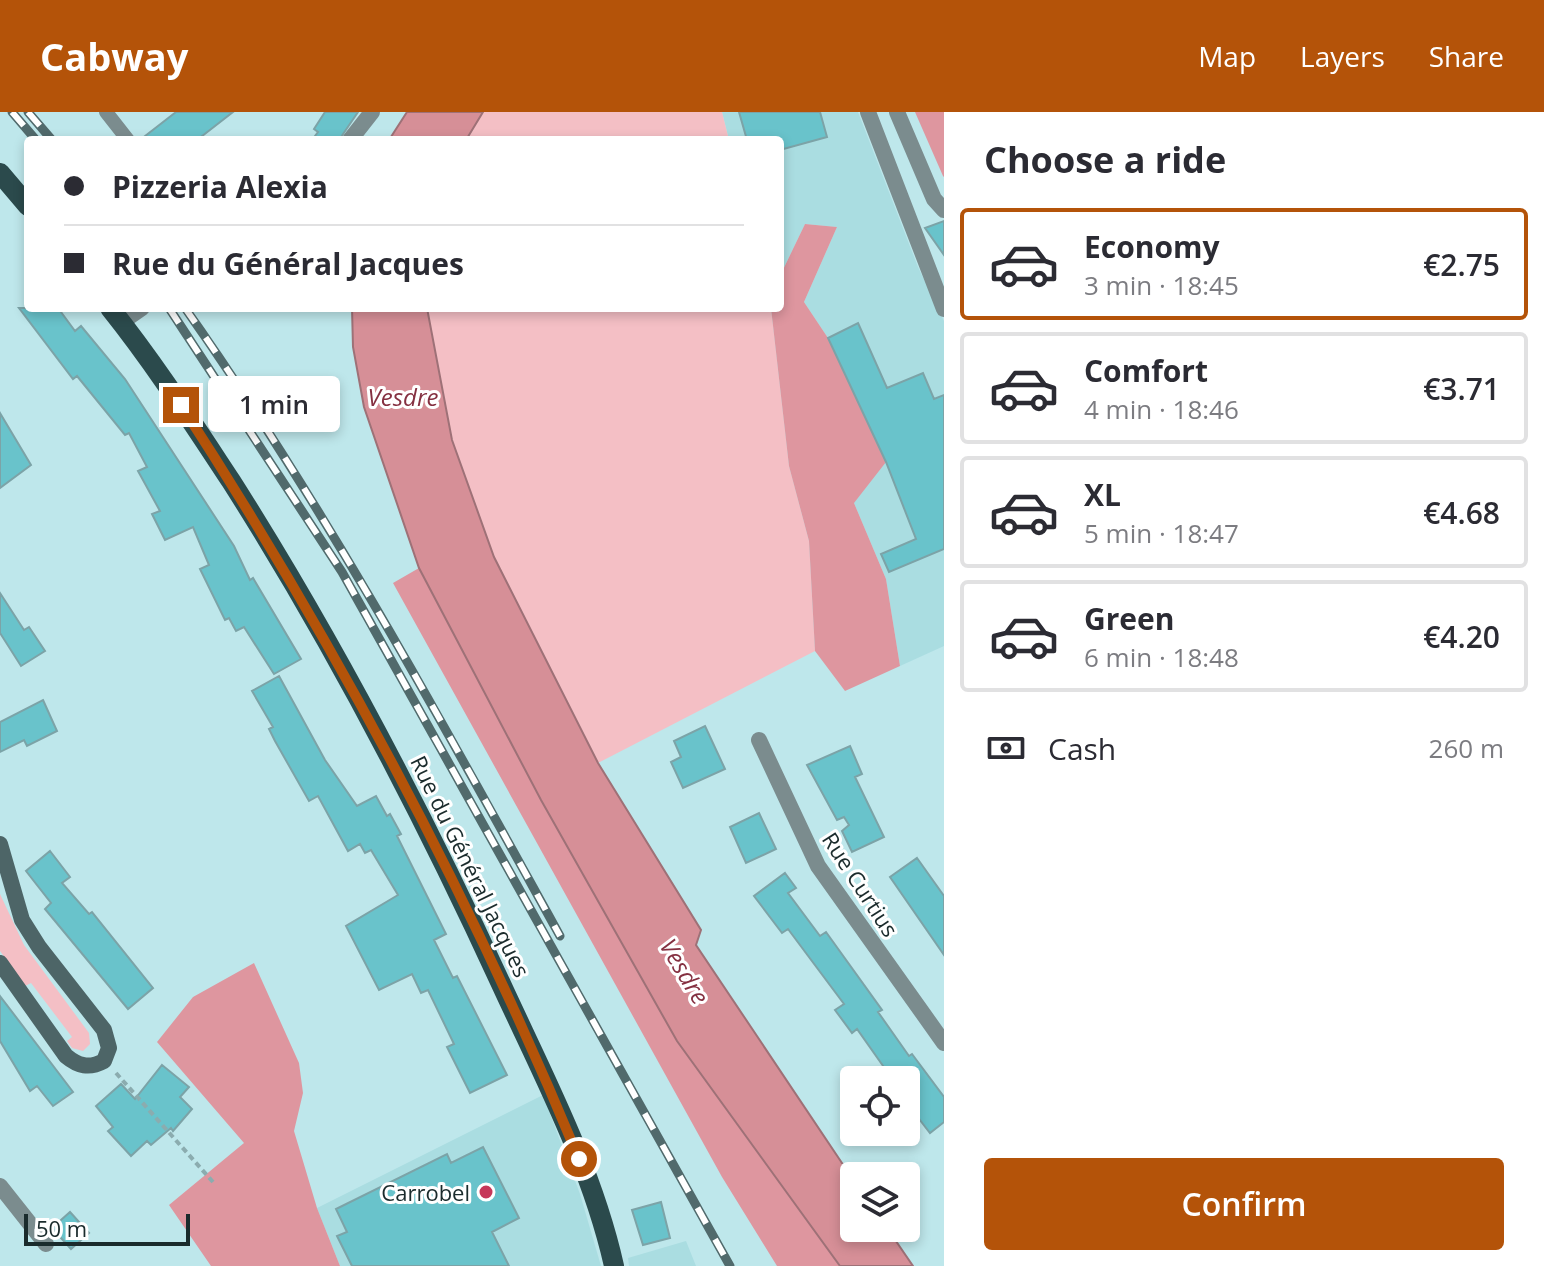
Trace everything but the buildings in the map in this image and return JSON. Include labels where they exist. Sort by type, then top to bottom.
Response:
[{"type":"main road","points":[[0,173],[24,201]]},
{"type":"main road","name":"Rue du Général Jacques","points":[[116,315],[181,405],[277,554],[367,712],[428,828],[559,1111],[589,1184],[614,1266]]},
{"type":"street","points":[[353,136],[372,112]]},
{"type":"street","points":[[868,112],[944,309]]},
{"type":"street","points":[[897,112],[934,199],[944,210]]},
{"type":"street","name":"Rue Curtius","points":[[759,740],[818,866],[944,1043]]},
{"type":"street","points":[[0,844],[22,920],[39,947],[104,1030],[109,1048],[104,1061],[89,1067],[76,1064],[66,1056],[0,963]]},
{"type":"street","points":[[0,1186],[46,1244]]},
{"type":"lane","points":[[106,112],[125,136]]},
{"type":"path","points":[[104,1061],[213,1182]]},
{"type":"shaded area","points":[[483,112],[722,112],[728,136],[468,136]]},
{"type":"shaded area","points":[[722,112],[858,112],[918,267],[944,321],[944,646],[900,666],[886,579],[854,503],[828,338],[804,302],[837,227],[805,224],[784,268],[784,136],[728,136]]},
{"type":"shaded area","points":[[915,112],[944,112],[944,177],[943,176]]},
{"type":"shaded area","points":[[805,224],[837,227],[804,302],[828,338],[886,462],[854,503],[886,579],[900,666],[845,691],[815,651],[809,541],[789,466],[771,312],[784,312],[784,268]]},
{"type":"shaded area","points":[[428,312],[771,312],[789,466],[809,541],[815,651],[598,763],[494,557],[452,440]]},
{"type":"shaded area","points":[[419,568],[541,800],[677,1041],[840,1266],[777,1266],[722,1177],[393,583]]},
{"type":"shaded area","points":[[0,894],[24,945],[89,1033],[90,1044],[83,1051],[72,1048],[67,1041],[72,1037],[31,983],[25,986],[0,951]]},
{"type":"shaded area","points":[[254,963],[299,1063],[303,1093],[294,1131],[317,1208],[340,1266],[211,1266],[169,1205],[244,1143],[157,1042],[193,997]]},
{"type":"shaded area","points":[[543,1095],[580,1194],[601,1266],[340,1266],[317,1208]]},
{"type":"shaded area","points":[[686,1241],[696,1266],[629,1266],[628,1258]]},
{"type":"water","points":[[407,112],[483,112],[468,136],[392,136]]},
{"type":"water","name":"Vesdre","points":[[352,312],[428,312],[452,440],[494,557],[598,763],[701,930],[696,945],[841,1162],[840,1242],[897,1242],[913,1266],[840,1266],[677,1041],[541,800],[419,568],[364,407],[353,347]]},
{"type":"railway","points":[[12,112],[33,136]]},
{"type":"railway","points":[[28,112],[49,136]]},
{"type":"railway","points":[[172,312],[342,572],[730,1266]]},
{"type":"railway","points":[[188,312],[335,538],[560,936]]},
{"type":"place","name":"Carrobel","points":[[486,1192]]},
{"type":"route","points":[[181,405],[277,554],[361,699],[428,828],[579,1159]]}]
